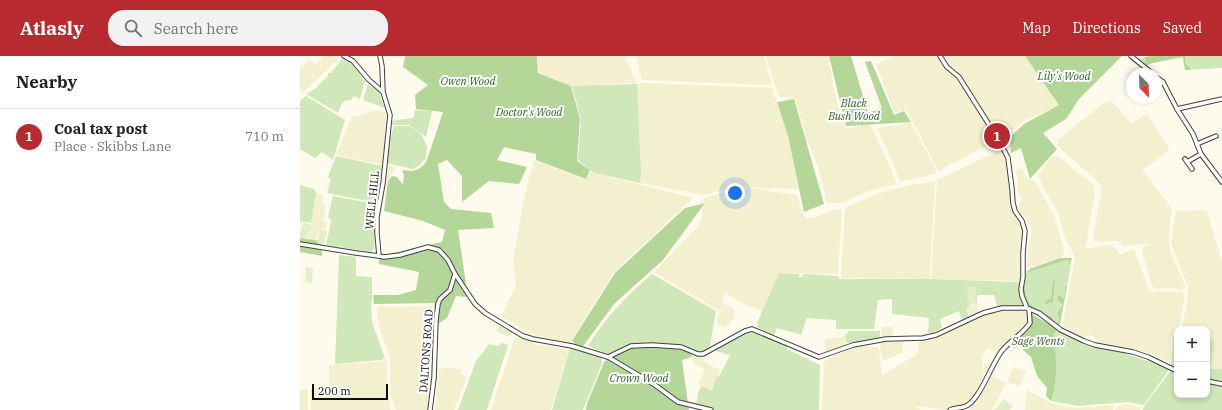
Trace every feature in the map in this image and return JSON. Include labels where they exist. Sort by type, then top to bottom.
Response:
[{"type":"street","points":[[344,56],[353,61],[369,80],[383,92]]},
{"type":"street","name":"WELL HILL","points":[[379,256],[377,217],[383,183],[390,123],[390,115],[383,92],[380,56]]},
{"type":"street","points":[[940,56],[948,67],[959,77],[1000,142],[1008,158],[1013,203],[1015,211],[1022,221],[1026,231],[1021,289],[1022,296],[1028,309],[1030,323],[1002,351],[972,401],[964,407],[950,410]]},
{"type":"street","points":[[1131,56],[1146,68]]},
{"type":"street","points":[[1163,82],[1177,109],[1193,134],[1201,154],[1222,181]]},
{"type":"street","points":[[1177,109],[1222,99]]},
{"type":"street","points":[[1197,144],[1216,136]]},
{"type":"street","points":[[1192,169],[1186,160],[1201,154]]},
{"type":"street","points":[[300,244],[356,254],[384,257],[428,248],[439,250],[448,260],[455,274],[476,304],[485,313],[523,336],[572,346],[608,357],[655,385],[678,402],[711,410]]},
{"type":"street","name":"DALTONS ROAD","points":[[430,410],[434,378],[438,304],[440,299],[450,290],[455,274]]},
{"type":"street","points":[[608,357],[631,346],[652,345],[681,347],[698,354],[703,354],[745,331],[752,329],[819,357],[853,345],[886,339],[928,337],[936,335],[974,316],[999,308],[1028,309],[1039,313],[1061,330],[1084,341],[1095,345],[1133,352],[1148,357],[1174,370]]},
{"type":"street","points":[[1210,382],[1222,384]]},
{"type":"shaded area","points":[[324,56],[340,57],[303,93],[300,91],[300,69],[310,59],[315,66]]},
{"type":"shaded area","points":[[538,56],[625,56],[636,83],[571,86],[539,73]]},
{"type":"shaded area","points":[[636,56],[764,56],[772,85],[642,80]]},
{"type":"shaded area","points":[[766,56],[828,56],[834,91],[844,126],[846,128],[854,128],[867,123],[873,130],[897,185],[871,190],[842,203],[827,203],[819,170],[807,139],[795,99],[791,97],[779,96]]},
{"type":"shaded area","points":[[896,56],[939,56],[959,80],[997,139],[955,163],[950,164],[940,171],[938,170],[907,111],[894,113],[876,64]]},
{"type":"shaded area","points":[[944,56],[1025,56],[1060,105],[1022,122],[1002,140],[962,76]]},
{"type":"shaded area","points":[[637,84],[772,88],[788,136],[799,189],[738,187],[703,195],[640,183]]},
{"type":"shaded area","points":[[1107,101],[1111,101],[1132,124],[1144,115],[1148,115],[1168,147],[1169,151],[1141,171],[1144,172],[1172,211],[1170,217],[1169,243],[1171,254],[1185,285],[1185,288],[1181,290],[1171,288],[1157,289],[1152,285],[1142,252],[1143,247],[1151,244],[1123,247],[1119,241],[1097,242],[1094,240],[1093,236],[1102,190],[1100,184],[1057,145],[1057,140]]},
{"type":"shaded area","points":[[374,110],[385,113],[387,121],[383,165],[336,155],[352,116],[359,116]]},
{"type":"shaded area","points":[[910,121],[936,170],[936,173],[900,182],[877,128],[904,124]]},
{"type":"shaded area","points":[[1001,150],[1006,164],[1011,206],[1014,214],[1020,220],[1024,233],[1021,251],[1022,276],[1020,281],[931,279],[937,180]]},
{"type":"shaded area","points":[[1057,156],[1088,179],[1093,185],[1095,192],[1086,245],[1084,249],[1111,245],[1120,255],[1134,249],[1149,290],[1153,292],[1182,292],[1185,296],[1180,325],[1174,326],[1174,334],[1171,338],[1171,359],[1167,361],[1149,353],[1099,343],[1091,335],[1082,337],[1064,327],[1063,324],[1075,256],[1066,241],[1058,212],[1044,189],[1038,175],[1052,157]]},
{"type":"shaded area","points":[[534,160],[586,180],[590,172],[693,198],[614,272],[570,343],[530,334],[501,316],[516,286],[513,259],[525,195]]},
{"type":"shaded area","points":[[388,165],[396,166],[389,181],[385,181]]},
{"type":"shaded area","points":[[1019,168],[1022,169],[1029,180],[1035,181],[1054,216],[1064,251],[1063,256],[1030,269],[1027,266],[1027,261],[1028,248],[1032,233],[1031,227],[1018,208],[1022,200],[1017,190],[1018,182],[1016,170]]},
{"type":"shaded area","points":[[935,181],[929,279],[841,278],[845,208],[876,194],[901,187]]},
{"type":"shaded area","points":[[748,188],[796,194],[803,214],[807,219],[833,210],[842,210],[838,274],[780,273],[762,311],[744,304],[725,292],[721,303],[735,309],[734,315],[736,316],[725,327],[717,324],[719,312],[717,309],[718,307],[716,309],[654,272],[699,225],[702,216],[704,198],[736,189]]},
{"type":"shaded area","points":[[316,193],[324,196],[322,204],[326,206],[323,221],[327,222],[326,229],[319,229],[316,243],[308,240]]},
{"type":"shaded area","points":[[1207,210],[1222,262],[1222,369],[1210,369],[1214,341],[1210,340],[1210,326],[1182,326],[1187,304],[1188,287],[1171,243],[1176,211]]},
{"type":"shaded area","points":[[977,302],[979,313],[969,318],[966,308],[970,306],[968,303]]},
{"type":"shaded area","points":[[433,306],[432,375],[429,410],[396,410],[391,397],[390,357],[382,336],[378,320],[377,307]]},
{"type":"shaded area","points":[[1001,309],[1025,311],[1028,316],[1028,321],[1021,330],[1000,349],[998,353],[988,348],[982,356],[983,383],[968,404],[964,406],[954,406],[945,410],[918,406],[915,407],[923,410],[822,410],[824,361],[847,350],[860,346],[876,347],[879,349],[882,375],[915,356],[918,350],[918,341],[951,331],[980,316]]},
{"type":"shaded area","points":[[893,326],[893,338],[882,339],[881,327]]},
{"type":"shaded area","points":[[516,335],[536,344],[565,349],[568,353],[551,410],[491,410]]},
{"type":"shaded area","points":[[845,336],[846,347],[825,353],[825,340]]},
{"type":"shaded area","points":[[902,339],[903,353],[897,354],[883,361],[879,342]]},
{"type":"shaded area","points":[[693,353],[703,357],[704,361],[720,370],[712,388],[709,389],[698,384],[705,369],[694,364],[692,359]]},
{"type":"shaded area","points":[[387,361],[387,382],[385,382],[391,410],[311,410],[310,389],[343,386],[329,387],[329,365]]},
{"type":"shaded area","points":[[988,363],[992,366],[987,376],[983,371],[984,364]]},
{"type":"shaded area","points":[[1014,366],[1026,371],[1020,386],[1007,382]]},
{"type":"shaded area","points":[[438,369],[460,369],[462,374],[467,378],[454,410],[435,410]]},
{"type":"shaded area","points":[[990,375],[1006,383],[992,410],[968,410],[975,402]]},
{"type":"shaded area","points":[[308,389],[308,410],[300,410],[300,390]]},
{"type":"shaded area","points":[[1027,390],[1053,404],[1076,408],[1113,405],[1113,410],[1025,410]]},
{"type":"shaded area","points":[[1129,404],[1140,407],[1140,410],[1116,410],[1115,408],[1118,406]]},
{"type":"green space","points":[[405,56],[537,56],[538,73],[571,86],[580,119],[577,161],[590,170],[586,179],[536,160],[536,154],[504,147],[497,160],[527,167],[519,184],[489,181],[462,202],[462,176],[447,160],[438,164],[444,202],[451,209],[491,213],[494,228],[458,230],[468,297],[456,296],[447,318],[438,324],[434,303],[374,304],[373,295],[398,295],[416,290],[419,272],[379,264],[379,256],[442,242],[445,230],[423,221],[384,211],[388,181],[392,176],[397,177],[403,185],[404,175],[402,170],[416,170],[425,164],[443,112],[416,109],[415,95],[428,85],[403,67]]},
{"type":"green space","name":"Black Bush Wood","points":[[829,56],[851,56],[868,113],[882,108],[865,62],[871,61],[894,115],[904,111],[911,122],[846,126]]},
{"type":"green space","name":"Lily's Wood","points":[[1025,56],[1122,56],[1079,99],[1066,119],[1043,133],[1057,149],[1030,179],[1021,148],[1011,153],[1010,137],[1024,124],[1059,105]]},
{"type":"green space","points":[[1151,56],[1222,56],[1222,68],[1185,70],[1183,57],[1152,63],[1146,66],[1136,59]]},
{"type":"green space","points":[[1185,56],[1185,63],[1190,70],[1185,70],[1183,57],[1152,63],[1146,66],[1145,57]]},
{"type":"green space","points":[[342,59],[354,66],[365,81],[360,99],[354,96],[351,100],[344,102],[338,113],[306,94],[316,88],[324,79],[329,82],[325,79],[328,76],[328,73],[331,73]]},
{"type":"green space","points":[[368,84],[379,92],[385,108],[363,100]]},
{"type":"green space","points":[[637,84],[641,174],[640,183],[594,173],[578,160],[581,119],[572,86]]},
{"type":"green space","points":[[306,96],[345,120],[333,160],[322,152],[315,158],[300,149],[300,101]]},
{"type":"green space","points":[[794,99],[824,204],[804,212],[788,136],[777,102]]},
{"type":"green space","points":[[415,110],[432,111],[426,137],[409,125],[392,125],[392,121],[413,118]]},
{"type":"green space","points":[[394,126],[409,126],[421,134],[427,146],[426,158],[419,166],[412,169],[387,163],[390,138]]},
{"type":"green space","points":[[336,156],[382,166],[378,200],[373,202],[327,193],[331,179],[328,177]]},
{"type":"green space","points":[[300,185],[314,189],[316,193],[311,223],[301,221],[300,225]]},
{"type":"green space","points":[[333,196],[375,204],[374,249],[371,252],[326,245],[332,222],[328,217]]},
{"type":"green space","points":[[705,203],[663,260],[614,304],[581,349],[572,341],[615,273],[685,208]]},
{"type":"green space","points":[[303,222],[311,225],[307,239],[300,237]]},
{"type":"green space","points":[[320,229],[327,231],[324,245],[317,243]]},
{"type":"green space","points":[[300,238],[321,241],[322,256],[300,252]]},
{"type":"green space","points":[[339,255],[356,257],[356,276],[372,277],[372,322],[385,358],[381,360],[335,364]]},
{"type":"green space","points":[[1060,258],[1072,258],[1069,264],[1068,260],[1026,273],[1030,269]]},
{"type":"green space","points":[[1072,258],[1067,286],[1065,286],[1064,298],[1062,298],[1058,321],[1058,324],[1060,324],[1059,326],[1052,321],[1052,317],[1030,304],[1026,297],[1023,284],[1026,273],[1068,260],[1069,263]],"holes":[[[1053,279],[1055,281],[1053,302],[1044,302],[1051,298]]]},
{"type":"green space","points":[[306,267],[313,268],[312,283],[305,282]]},
{"type":"green space","points":[[779,273],[799,274],[799,277],[803,277],[803,274],[838,276],[839,279],[930,279],[1020,282],[1023,306],[997,306],[994,295],[979,295],[977,296],[977,302],[969,303],[970,306],[966,308],[969,318],[962,320],[959,311],[940,319],[942,328],[932,333],[928,332],[929,318],[892,314],[892,299],[878,300],[874,329],[836,329],[836,320],[807,318],[801,335],[777,328],[774,336],[757,327],[757,323]]},
{"type":"green space","points":[[652,274],[716,311],[710,346],[705,351],[699,352],[685,347],[663,344],[629,344],[608,354],[588,346],[617,307]]},
{"type":"green space","points":[[1053,278],[1055,281],[1053,302],[1046,304],[1044,302],[1051,298]]},
{"type":"green space","points":[[1023,284],[1026,290],[1026,297],[1030,304],[1052,317],[1052,321],[1035,311],[1027,303]]},
{"type":"green space","points":[[1065,286],[1067,286],[1060,324],[1058,324],[1059,316],[1057,313],[1062,304],[1058,301],[1057,297],[1060,295],[1064,298]]},
{"type":"green space","points":[[968,287],[976,287],[975,302],[967,302]]},
{"type":"green space","name":"Sage Wents","points":[[1032,314],[1057,329],[1053,335],[1056,368],[1055,385],[1051,401],[1046,396],[1047,388],[1037,376],[1031,357],[1024,351],[1020,344],[1016,348],[1011,347],[1019,340]]},
{"type":"green space","points":[[500,324],[513,331],[510,337],[496,331]]},
{"type":"green space","points":[[1057,329],[1089,346],[1120,352],[1167,367],[1168,371],[1144,405],[1127,402],[1078,406],[1051,401],[1056,368],[1053,335]]},
{"type":"green space","points":[[753,331],[787,345],[787,349],[820,365],[819,410],[714,410],[696,404],[700,388],[702,386],[710,390],[712,389],[717,376],[719,377],[731,353],[728,355],[714,350]]},
{"type":"green space","points":[[848,331],[880,331],[880,337],[868,341],[846,343],[845,334],[847,334]]},
{"type":"green space","points":[[1174,336],[1174,398],[1210,398],[1210,369],[1222,369],[1222,410],[1143,410],[1171,370]]},
{"type":"green space","points":[[1210,340],[1214,341],[1210,369]]},
{"type":"green space","points":[[502,343],[508,345],[487,410],[458,410],[476,361],[489,344],[498,346]]},
{"type":"green space","name":"Crown Wood","points":[[652,346],[680,348],[691,352],[692,357],[682,360],[689,410],[586,410],[604,362],[610,357],[631,347]]},
{"type":"green space","points":[[570,348],[602,357],[602,363],[583,410],[552,410]]},
{"type":"green space","points":[[1004,399],[1013,406],[1010,410],[994,410]]},
{"type":"place","name":"Coal tax post","points":[[997,136]]},
{"type":"park label","name":"Owen Wood","points":[[468,81]]},
{"type":"park label","name":"Doctor's Wood","points":[[529,112]]}]
